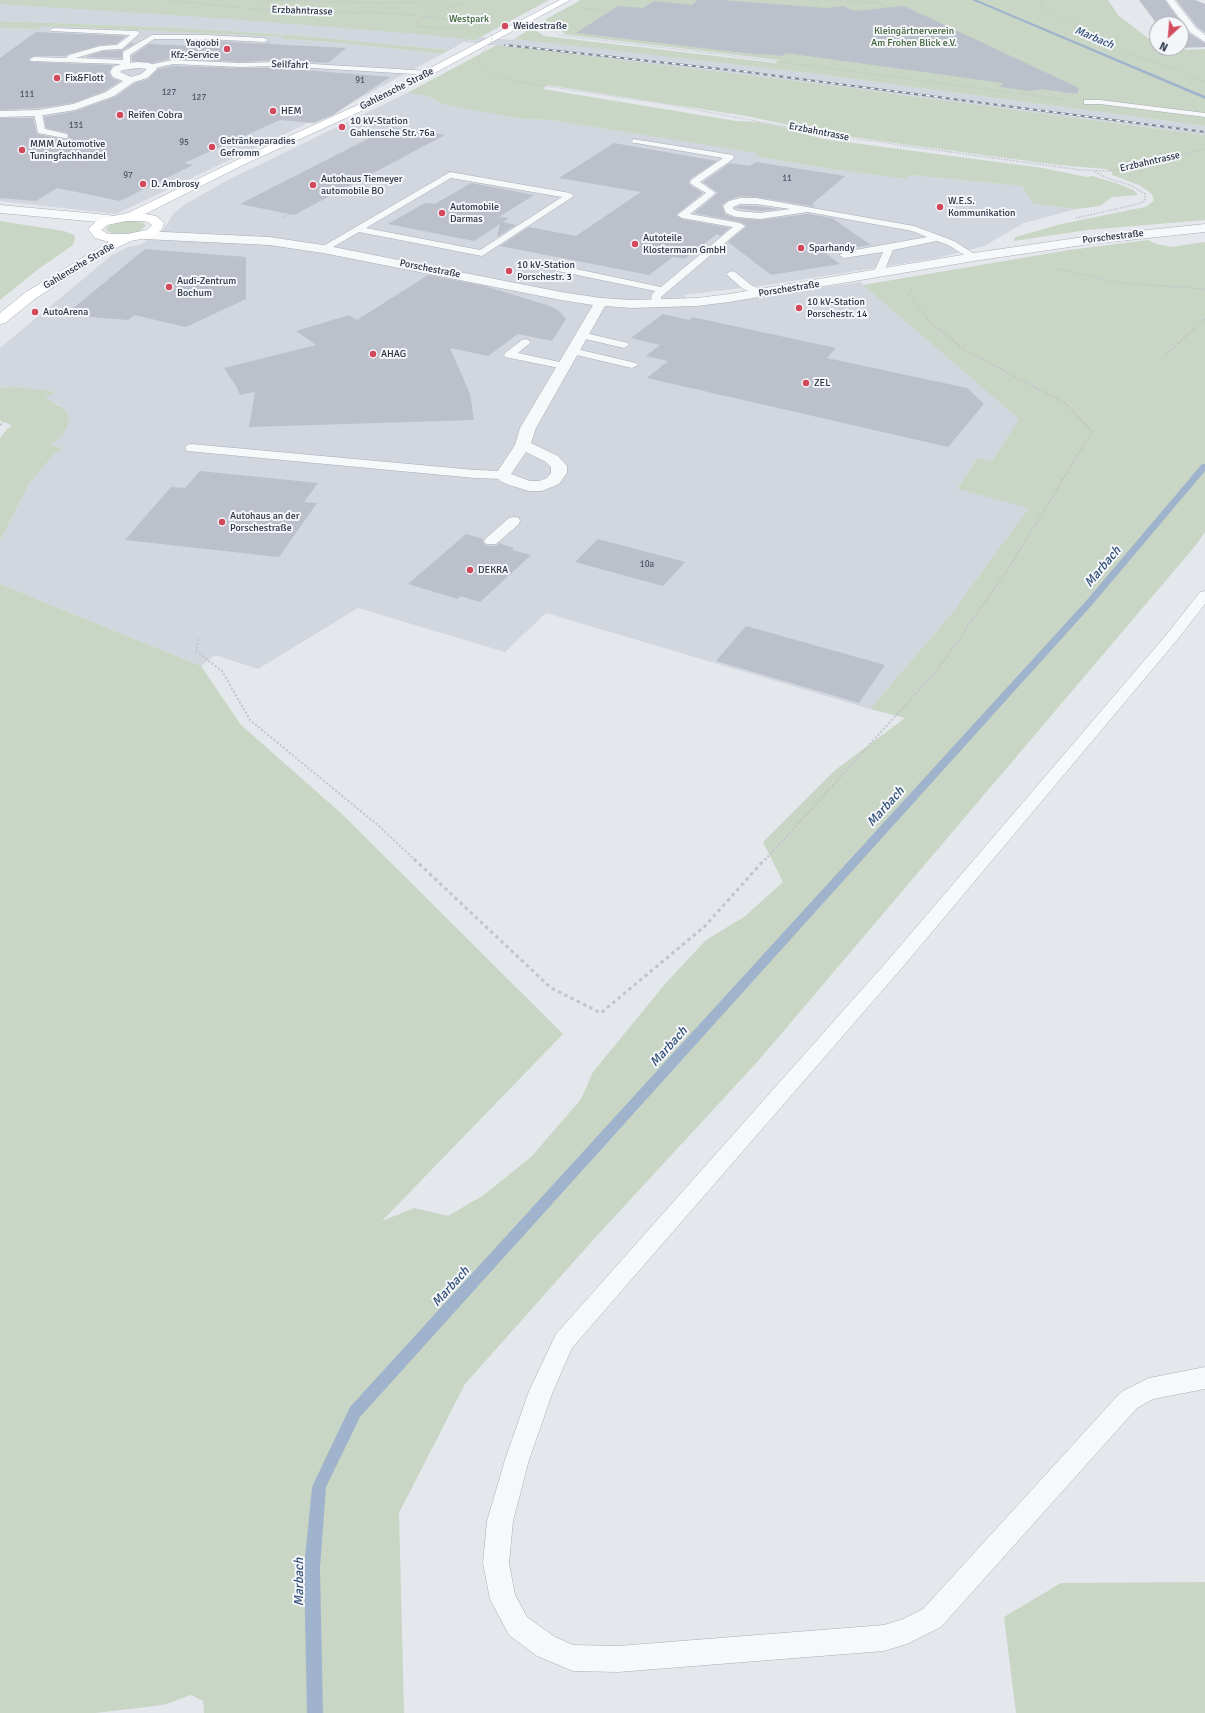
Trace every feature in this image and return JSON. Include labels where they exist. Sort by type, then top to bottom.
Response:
[{"type":"street","name":"Gahlensche Straße","points":[[31,295],[40,284],[86,248],[97,232],[99,224],[109,220],[132,216],[241,162],[375,100],[430,73],[566,0]]},
{"type":"street","points":[[1170,0],[1194,30],[1205,39]]},
{"type":"street","points":[[127,64],[115,72],[120,77],[131,80]]},
{"type":"street","name":"Seilfahrt","points":[[0,114],[38,113],[75,107],[110,94],[131,80],[151,72],[152,69],[151,67],[127,64]]},
{"type":"street","name":"Gahlensche Straße","points":[[155,221],[203,181]]},
{"type":"street","points":[[0,209],[109,220]]},
{"type":"street","points":[[0,216],[74,225],[97,232]]},
{"type":"street","name":"Gahlensche Straße","points":[[97,232],[116,239],[127,238],[144,235],[155,230],[158,226],[155,221],[132,216]]},
{"type":"street","name":"Porschestraße","points":[[155,221],[222,232],[258,240],[323,249],[561,296],[601,302],[658,304],[710,300],[762,293],[974,257],[1090,240],[1205,228]]},
{"type":"street","name":"Porschestraße","points":[[144,235],[258,240]]},
{"type":"street","name":"Gahlensche Straße","points":[[0,320],[31,295],[108,247],[127,238]]},
{"type":"street","points":[[523,445],[552,459],[559,466],[559,473],[553,480],[542,486],[529,486],[515,482],[506,478],[504,475],[505,470],[523,445],[528,428],[601,302]]},
{"type":"lane","points":[[53,30],[137,34],[119,47],[103,48],[72,57],[68,60]]},
{"type":"lane","points":[[34,58],[127,64],[126,54],[152,37],[206,37],[264,40]]},
{"type":"lane","name":"Seilfahrt","points":[[151,67],[173,62],[240,66],[278,64],[430,73]]},
{"type":"lane","points":[[1087,102],[1100,102],[1205,115]]},
{"type":"lane","points":[[38,113],[41,131],[64,136]]},
{"type":"lane","points":[[636,141],[730,157],[694,182],[712,193],[682,215],[740,226],[656,296],[658,304]]},
{"type":"lane","points":[[323,249],[450,175],[570,196],[482,253],[358,229]]},
{"type":"lane","points":[[806,210],[760,216],[736,214],[729,211],[728,206],[732,203],[740,201],[756,201],[914,229],[951,243],[974,257]]},
{"type":"lane","points":[[844,256],[938,238]]},
{"type":"lane","points":[[878,274],[889,248]]},
{"type":"lane","points":[[538,264],[663,290]]},
{"type":"lane","points":[[731,274],[748,287],[762,293]]},
{"type":"lane","points":[[581,335],[624,345]]},
{"type":"lane","points":[[526,342],[510,355],[564,366]]},
{"type":"lane","points":[[572,351],[632,365]]},
{"type":"lane","points":[[191,448],[475,474],[504,475]]},
{"type":"lane","points":[[490,541],[514,521]]},
{"type":"lane","points":[[1205,595],[1172,637],[895,964],[564,1341],[541,1391],[517,1460],[500,1521],[496,1563],[504,1599],[518,1626],[546,1647],[573,1658],[618,1659],[876,1638],[907,1631],[932,1618],[1129,1400],[1149,1389],[1205,1378]]},
{"type":"path","name":"Erzbahntrasse","points":[[167,0],[306,12],[393,13],[438,18],[476,26],[488,32],[492,36],[491,44],[479,56],[478,61],[484,69],[496,76],[513,81],[666,104],[830,135],[1053,167],[1094,171],[1136,167],[1205,149]]},
{"type":"path","points":[[253,8],[268,0],[361,3],[416,2],[424,0]]},
{"type":"path","points":[[427,0],[440,12]]},
{"type":"path","points":[[438,0],[448,9]]},
{"type":"path","points":[[459,28],[444,29],[416,26],[417,21],[469,0]]},
{"type":"path","points":[[784,30],[820,0]]},
{"type":"path","points":[[828,0],[877,3]]},
{"type":"path","points":[[871,0],[1065,92],[1100,102]]},
{"type":"path","points":[[1040,0],[1043,8],[1077,24],[1070,29],[1078,36],[1119,52],[1154,62],[1205,81]]},
{"type":"path","points":[[416,2],[423,8],[428,17]]},
{"type":"path","points":[[557,5],[942,49],[974,50]]},
{"type":"path","points":[[529,20],[549,23],[560,34],[565,36],[767,60],[1087,102]]},
{"type":"path","name":"Erzbahntrasse","points":[[1073,219],[1138,204],[1145,201],[1145,194],[1130,185],[1107,178],[1094,171]]},
{"type":"path","points":[[283,217],[290,214]]},
{"type":"path","points":[[1046,267],[1121,283],[1205,289]]},
{"type":"path","points":[[198,639],[196,651],[222,671],[250,720],[380,827],[551,988],[601,1013],[705,926],[938,669],[1008,569],[1092,432],[1065,403],[965,350],[931,324],[908,294],[917,286]]},
{"type":"path","points":[[1166,355],[1205,319]]},
{"type":"shaded area","points":[[0,0],[82,0],[514,39],[631,52],[808,73],[1205,126],[1205,135],[813,83],[467,42],[464,42],[450,50],[305,36],[183,28],[0,21]]},
{"type":"shaded area","points":[[45,26],[285,37],[284,39],[331,42],[442,54],[360,98],[116,214],[0,201],[0,28],[38,29]]},
{"type":"shaded area","name":"AutoArena","points":[[407,93],[428,96],[443,104],[522,119],[550,120],[758,153],[755,156],[831,169],[906,179],[910,175],[1022,186],[1033,204],[1076,209],[1024,223],[984,246],[937,258],[774,284],[684,295],[694,306],[860,282],[1020,419],[992,461],[977,458],[957,489],[1030,507],[958,606],[870,709],[546,613],[505,652],[358,608],[258,669],[215,655],[201,666],[0,584],[0,541],[29,484],[53,455],[62,448],[50,445],[68,416],[61,406],[44,398],[56,392],[11,387],[0,388],[0,348],[112,255],[128,247],[139,245],[163,230],[174,213],[184,205],[226,181]]},
{"type":"green space","name":"Westpark","points":[[0,0],[549,0],[475,40],[217,18],[0,4]]},
{"type":"green space","points":[[581,0],[1108,0],[1118,15],[1149,39],[1149,56],[1189,56],[1189,50],[1205,49],[1205,126],[808,73],[514,39]],"holes":[[[556,26],[565,34],[779,60],[776,63],[544,36],[534,29]]]},
{"type":"green space","points":[[0,21],[183,28],[305,36],[450,50],[442,54],[331,42],[283,39],[284,37],[45,26],[38,29],[0,28]]},
{"type":"green space","points":[[497,45],[813,83],[1205,135],[1205,220],[1087,230],[1014,241],[1016,237],[1061,224],[1145,207],[1154,201],[1152,194],[1139,185],[1112,175],[1112,172],[1106,169],[1058,165],[880,141],[827,133],[746,116],[547,85],[543,89],[736,121],[758,122],[788,128],[796,132],[823,139],[1043,168],[1086,177],[1092,176],[1119,184],[1133,190],[1138,195],[1112,197],[1100,206],[1076,209],[1033,204],[1022,186],[910,175],[906,179],[831,169],[754,156],[757,153],[550,120],[522,119],[443,104],[428,96],[407,93]]},
{"type":"green space","points":[[129,220],[145,224],[145,227],[138,232],[125,234],[112,233],[106,230],[107,227],[112,224]]},
{"type":"green space","points":[[0,221],[64,231],[74,235],[75,239],[73,245],[37,270],[0,300]]},
{"type":"green space","points":[[1148,240],[1156,244],[1172,247],[1205,242],[1205,532],[1196,545],[759,1060],[593,1240],[465,1384],[399,1513],[404,1713],[204,1713],[203,1701],[191,1695],[163,1705],[95,1713],[0,1713],[0,584],[201,666],[241,725],[342,814],[563,1034],[382,1221],[414,1208],[448,1216],[484,1195],[532,1156],[581,1099],[593,1072],[665,984],[706,940],[744,917],[783,882],[763,842],[834,771],[905,718],[870,709],[958,606],[1029,508],[957,489],[977,458],[992,461],[1019,419],[863,285],[1069,250]]},
{"type":"green space","points":[[11,387],[56,392],[45,398],[63,408],[67,413],[69,423],[62,436],[50,445],[63,448],[53,455],[29,484],[0,541],[0,438],[8,428],[12,427],[6,422],[3,423],[0,420],[0,388]]},
{"type":"green space","points":[[1205,1582],[1205,1713],[1016,1713],[1004,1617],[1061,1583]]},
{"type":"building","name":"Kleingärtnerverein Am Frohen Blick e.V.","points":[[697,0],[721,0],[827,8],[843,6],[855,11],[904,6],[1079,88],[1077,94],[1041,89],[1030,91],[999,87],[1003,83],[786,53],[782,56],[761,55],[576,33],[618,6],[643,8],[654,1],[692,5]]},
{"type":"building","points":[[1139,0],[1165,0],[1177,16],[1151,16]]},
{"type":"building","points":[[1176,0],[1195,0],[1205,4],[1205,33],[1197,27]]},
{"type":"building","points":[[36,32],[126,36],[116,44],[100,45],[65,56],[34,56],[29,59],[31,62],[113,65],[109,73],[112,78],[120,81],[105,91],[73,103],[38,108],[0,110],[0,58]]},
{"type":"building","points":[[1189,33],[1205,43],[1205,47],[1189,48]]},
{"type":"building","points":[[202,40],[264,44],[271,42],[269,44],[346,48],[328,63],[279,60],[240,62],[173,58],[152,63],[132,61],[132,56],[149,44],[195,46]]},
{"type":"building","points":[[131,43],[135,43],[122,51],[122,58],[85,57],[103,51],[122,50]]},
{"type":"building","points":[[173,66],[279,68],[390,77],[333,115],[314,123],[280,120],[184,163],[193,165],[120,201],[57,188],[36,201],[0,198],[0,118],[33,118],[37,134],[67,140],[69,137],[67,133],[46,128],[44,117],[76,111],[115,97],[135,83],[148,79],[158,69]]},
{"type":"building","name":"Autohaus Tiemeyer automobile BO","points":[[391,127],[445,135],[294,215],[240,204]]},
{"type":"building","points":[[614,143],[717,161],[690,179],[690,185],[703,193],[676,215],[682,219],[730,228],[720,236],[717,234],[684,259],[673,257],[649,275],[500,246],[529,227],[576,236],[641,192],[559,178]]},
{"type":"building","points":[[756,162],[845,176],[812,204],[816,207],[756,197],[740,196],[729,200],[722,205],[725,214],[736,218],[760,220],[808,214],[832,218],[871,245],[824,252],[840,264],[771,275],[728,242],[746,227],[746,225],[740,222],[694,213],[718,193],[703,182],[730,163],[750,166]]},
{"type":"building","name":"Automobile Darmas","points":[[471,183],[534,195],[499,217],[509,218],[503,222],[516,225],[497,237],[500,224],[474,241],[388,224],[425,203],[435,204]]},
{"type":"building","points":[[740,206],[756,206],[779,209],[760,211],[735,208]]},
{"type":"building","name":"Audi-Zentrum Bochum","points":[[145,249],[246,257],[246,299],[186,327],[134,315],[128,320],[65,315]]},
{"type":"building","name":"AHAG","points":[[428,275],[485,286],[550,306],[558,310],[566,319],[552,341],[518,334],[488,356],[450,348],[470,394],[474,420],[249,427],[255,392],[240,395],[224,368],[316,345],[296,331],[349,315],[357,320]]},
{"type":"building","name":"ZEL","points":[[663,314],[689,320],[692,317],[836,348],[827,358],[967,388],[984,404],[948,447],[647,378],[668,361],[646,356],[660,345],[631,338]]},
{"type":"building","name":"Autohaus an der Porschestraße","points":[[200,471],[318,483],[304,502],[317,503],[279,557],[125,540],[171,487],[185,488]]},
{"type":"building","name":"DEKRA","points":[[466,534],[483,539],[486,546],[496,546],[499,543],[514,548],[512,550],[531,555],[480,602],[460,596],[458,599],[408,584]]},
{"type":"building","points":[[598,539],[685,562],[663,586],[575,562]]},
{"type":"building","points":[[746,626],[885,665],[859,703],[716,661]]},
{"type":"waterway","name":"Marbach","points":[[974,0],[1205,98]]},
{"type":"waterway","name":"Marbach","points":[[315,1713],[312,1568],[319,1487],[355,1412],[1089,603],[1205,466]]},
{"type":"railway","points":[[505,45],[739,71],[1205,132]]},
{"type":"place","name":"Weidestraße","points":[[505,26]]},
{"type":"place","name":"Yaqoobi Kfz-Service","points":[[227,49]]},
{"type":"place","name":"Fix&Flott","points":[[57,78]]},
{"type":"place","name":"HEM","points":[[273,111]]},
{"type":"place","name":"Reifen Cobra","points":[[120,115]]},
{"type":"place","name":"10 kV-Station Gahlensche Str. 76a","points":[[342,127]]},
{"type":"place","name":"Getränkeparadies Gefromm","points":[[212,147]]},
{"type":"place","name":"MMM Automotive Tuningfachhandel","points":[[22,150]]},
{"type":"place","name":"D. Ambrosy","points":[[143,184]]},
{"type":"place","name":"Autohaus Tiemeyer automobile BO","points":[[313,185]]},
{"type":"place","name":"W.E.S. Kommunikation","points":[[940,207]]},
{"type":"place","name":"Automobile Darmas","points":[[442,213]]},
{"type":"place","name":"Autoteile Klostermann GmbH","points":[[635,244]]},
{"type":"place","name":"Sparhandy","points":[[801,248]]},
{"type":"place","name":"10 kV-Station Porschestr. 3","points":[[509,271]]},
{"type":"place","name":"Audi-Zentrum Bochum","points":[[169,287]]},
{"type":"place","name":"10 kV-Station Porschestr. 14","points":[[799,308]]},
{"type":"place","name":"AutoArena","points":[[35,312]]},
{"type":"place","name":"AHAG","points":[[373,354]]},
{"type":"place","name":"ZEL","points":[[806,383]]},
{"type":"place","name":"Autohaus an der Porschestraße","points":[[222,522]]},
{"type":"place","name":"DEKRA","points":[[470,570]]}]
